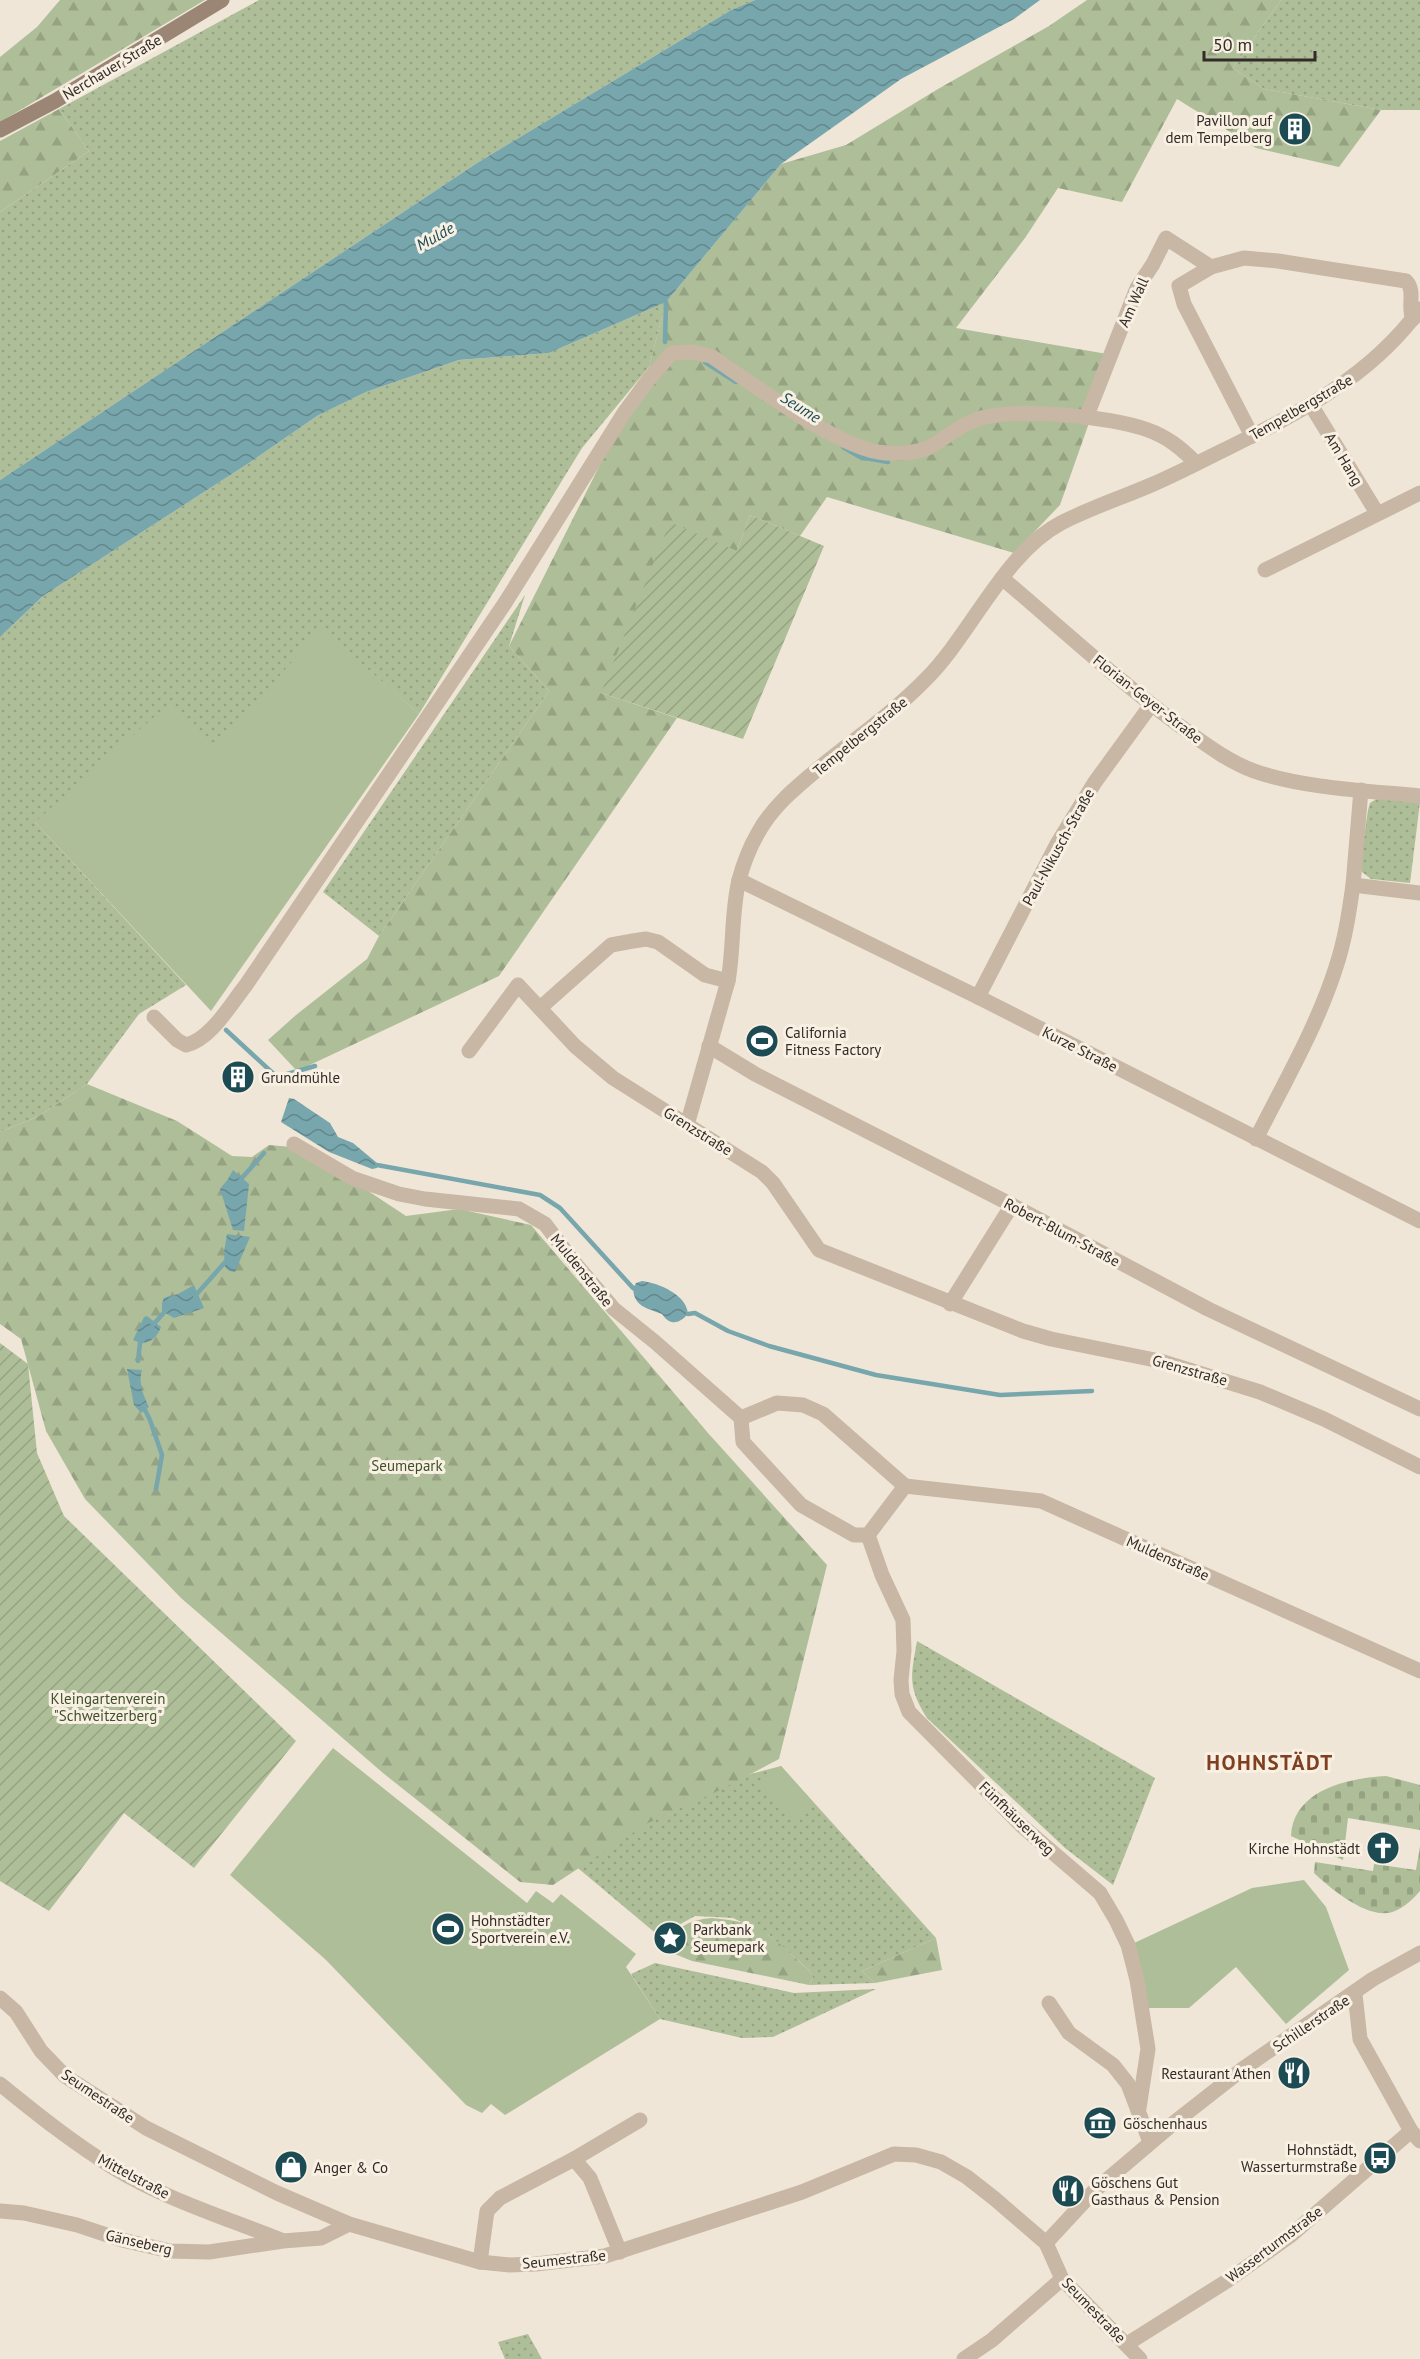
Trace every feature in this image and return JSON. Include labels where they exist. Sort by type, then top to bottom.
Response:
[{"type":"main road","name":"Nerchauer Straße","points":[[0,130],[55,101],[222,0]]},
{"type":"street","name":"Am Wall","points":[[1086,418],[1137,288],[1166,238],[1211,267]]},
{"type":"street","points":[[1252,436],[1184,304],[1179,286],[1211,267],[1244,258],[1401,279],[1409,284],[1410,312],[1417,314]]},
{"type":"street","name":"Tempelbergstraße","points":[[687,1125],[728,981],[739,880],[758,832],[774,810],[796,787],[889,713],[927,679],[963,635],[1016,560],[1033,543],[1061,523],[1153,484],[1311,405],[1347,383],[1379,357],[1417,314]]},
{"type":"street","points":[[154,1017],[186,1046],[195,1043],[246,986],[261,959],[399,762],[505,603],[624,413],[672,353],[692,352],[711,356],[812,422],[855,446],[885,453],[928,448],[971,421],[991,415],[1048,415],[1113,420],[1148,430],[1178,445],[1196,463]]},
{"type":"street","name":"Am Hang","points":[[1311,405],[1377,513]]},
{"type":"street","points":[[1265,570],[1420,493]]},
{"type":"street","name":"Florian-Geyer-Straße","points":[[1002,578],[1151,705],[1209,747],[1255,772],[1289,780],[1420,796]]},
{"type":"street","name":"Paul-Nikusch-Straße","points":[[978,997],[1057,844],[1095,782],[1151,705]]},
{"type":"street","points":[[1256,1139],[1322,1008],[1337,966],[1347,928],[1353,885],[1360,790]]},
{"type":"street","name":"Kurze Straße","points":[[739,880],[978,997],[1420,1221]]},
{"type":"street","points":[[1353,885],[1420,893]]},
{"type":"street","points":[[540,1008],[610,945],[646,939],[658,942],[705,975],[728,981]]},
{"type":"street","name":"Grenzstraße","points":[[469,1051],[518,985],[575,1046],[613,1078],[762,1172],[773,1183],[819,1250],[950,1304],[1050,1339],[1160,1361],[1260,1392],[1324,1419],[1420,1467]]},
{"type":"street","name":"Robert-Blum-Straße","points":[[709,1046],[755,1074],[1012,1205],[1208,1309],[1420,1409]]},
{"type":"street","name":"Muldenstraße","points":[[294,1144],[352,1178],[399,1194],[519,1209],[545,1224],[614,1309],[741,1418]]},
{"type":"street","points":[[950,1304],[1012,1205]]},
{"type":"street","points":[[777,1403],[803,1405],[813,1409],[823,1414],[905,1486],[868,1535],[854,1535],[801,1505],[743,1442],[741,1418],[777,1403]]},
{"type":"street","name":"Muldenstraße","points":[[905,1486],[1041,1501],[1420,1671]]},
{"type":"street","name":"Fünfhäuserweg","points":[[868,1535],[882,1575],[903,1620],[904,1651],[901,1687],[909,1712],[1022,1826],[1100,1893],[1116,1920],[1128,1946],[1137,1980],[1148,2049],[1139,2108]]},
{"type":"street","name":"Schillerstraße","points":[[1046,2243],[1095,2190],[1150,2142],[1244,2068],[1355,1994],[1373,1979],[1420,1953]]},
{"type":"street","name":"Wasserturmstraße","points":[[1127,2344],[1227,2281],[1290,2236],[1416,2136],[1360,2039],[1355,1994]]},
{"type":"street","name":"Seumestraße","points":[[0,1998],[16,2012],[41,2051],[65,2076],[156,2133],[278,2193],[349,2224],[480,2262],[510,2265],[536,2264],[604,2256],[802,2192],[894,2154],[904,2153],[941,2162],[967,2177],[1046,2243],[1062,2279],[1140,2359]]},
{"type":"street","name":"Fünfhäuserweg","points":[[1049,2003],[1069,2033],[1113,2065],[1128,2084],[1150,2142]]},
{"type":"street","name":"Mittelstraße","points":[[0,2084],[66,2137],[116,2169],[166,2194],[283,2241]]},
{"type":"street","points":[[480,2262],[488,2211],[500,2198],[574,2159],[640,2120]]},
{"type":"street","points":[[574,2159],[590,2178],[621,2252]]},
{"type":"street","name":"Gänseberg","points":[[0,2211],[24,2213],[77,2225],[122,2240],[170,2251],[209,2252],[321,2238],[349,2224]]},
{"type":"street","points":[[964,2359],[992,2340],[1062,2279]]},
{"type":"green space","points":[[60,0],[205,0],[0,122],[0,57],[37,27]]},
{"type":"green space","points":[[259,0],[755,0],[731,10],[477,163],[0,480],[0,212],[89,151],[59,109]]},
{"type":"green space","points":[[1087,0],[1281,0],[1233,68],[1264,89],[1381,110],[1339,167],[1256,148],[1177,99],[1122,202],[1058,188],[1025,238],[956,328],[1113,355],[1060,505],[1014,553],[827,497],[800,536],[750,515],[737,551],[601,693],[677,718],[499,976],[297,1071],[268,1040],[367,959],[379,936],[549,691],[509,646],[649,367],[666,302],[781,164],[846,145],[1049,26]]},
{"type":"green space","points":[[1281,0],[1420,0],[1420,110],[1381,110],[1264,89],[1233,68]]},
{"type":"green space","points":[[59,109],[89,151],[0,212],[0,141]]},
{"type":"green space","points":[[666,302],[649,367],[582,448],[419,714],[321,629],[216,750],[35,822],[186,985],[139,1014],[87,1084],[37,1117],[0,1132],[0,637],[43,596],[249,463],[317,416],[366,392],[459,360],[549,353]]},
{"type":"green space","points":[[750,515],[824,546],[743,739],[601,693],[670,522],[737,551]]},
{"type":"green space","points":[[525,595],[509,646],[549,691],[379,936],[323,892]]},
{"type":"green space","points":[[321,628],[419,714],[211,1011],[35,822],[171,702],[216,749]]},
{"type":"green space","points":[[1378,798],[1420,802],[1410,883],[1371,879],[1362,872],[1360,865],[1368,810],[1370,803]]},
{"type":"green space","name":"Seumepark","points":[[87,1084],[177,1121],[232,1156],[252,1157],[269,1145],[303,1148],[406,1216],[459,1209],[531,1225],[708,1433],[827,1565],[779,1759],[720,1790],[648,1823],[553,1885],[520,1882],[383,1773],[181,1598],[85,1499],[46,1431],[21,1339],[0,1324],[0,1132],[37,1117]]},
{"type":"green space","name":"Kleingartenverein \"Schweitzerberg\"","points":[[0,1343],[28,1364],[37,1453],[64,1516],[296,1741],[194,1868],[124,1813],[49,1911],[0,1881]]},
{"type":"green space","points":[[917,1641],[1155,1778],[1113,1885],[1065,1848],[927,1718],[913,1689],[912,1672]]},
{"type":"green space","name":"Hohnstädter Sportverein e.V.","points":[[333,1748],[527,1903],[536,1891],[553,1903],[561,1894],[636,1954],[626,1967],[660,2019],[505,2115],[491,2104],[482,2113],[466,2105],[326,1960],[230,1875]]},
{"type":"green space","points":[[444,1756],[717,1783],[781,1766],[936,1938],[862,1971],[875,1983],[809,1985],[813,1978],[809,1970],[769,1935],[733,1918],[695,1916],[659,1936]]},
{"type":"green space","points":[[781,1766],[813,1802],[793,1819],[761,1784]]},
{"type":"green space","points":[[1386,1776],[1420,1785],[1420,1830],[1348,1818],[1343,1860],[1291,1836],[1294,1820],[1301,1808],[1312,1797],[1340,1784]]},
{"type":"green space","points":[[1420,1846],[1420,1891],[1409,1903],[1395,1911],[1374,1912],[1363,1908],[1341,1895],[1314,1873],[1315,1862],[1373,1871],[1374,1864],[1416,1870]]},
{"type":"green space","points":[[1304,1880],[1326,1907],[1349,1970],[1286,2024],[1236,1967],[1189,2008],[1146,2008],[1132,1944],[1252,1888]]},
{"type":"green space","points":[[712,1918],[743,1922],[764,1931],[809,1970],[813,1978],[809,1985],[692,1961],[660,1948],[688,1923]]},
{"type":"green space","points":[[936,1938],[942,1970],[875,1983],[862,1971]]},
{"type":"green space","points":[[655,1963],[794,1993],[876,1989],[773,2037],[742,2038],[660,2019],[631,1974]]},
{"type":"green space","points":[[528,2334],[542,2359],[505,2359],[498,2342]]},
{"type":"water","name":"Mulde","points":[[755,0],[1040,0],[1014,19],[901,79],[781,164],[666,302],[549,353],[459,360],[366,392],[317,416],[249,463],[43,596],[0,637],[0,480],[477,163],[731,10]]},
{"type":"water","points":[[289,1098],[330,1123],[338,1137],[353,1143],[377,1163],[377,1168],[372,1169],[329,1152],[281,1122]]},
{"type":"water","points":[[233,1170],[249,1184],[244,1231],[233,1230],[220,1189]]},
{"type":"water","points":[[227,1234],[250,1237],[235,1272],[225,1267],[224,1252]]},
{"type":"water","points":[[642,1281],[671,1291],[683,1301],[688,1314],[678,1322],[671,1322],[662,1314],[642,1306],[636,1299],[633,1288],[636,1283]]},
{"type":"water","points":[[194,1285],[204,1308],[174,1318],[162,1311],[164,1298],[178,1294]]},
{"type":"water","points":[[147,1316],[161,1327],[159,1332],[150,1341],[142,1343],[133,1340],[144,1317]]},
{"type":"water","points":[[127,1369],[142,1370],[142,1388],[149,1407],[141,1413],[134,1405]]},
{"type":"waterway","name":"Seume","points":[[665,342],[666,302]]},
{"type":"waterway","name":"Seume","points":[[705,362],[736,382]]},
{"type":"waterway","name":"Seume","points":[[843,447],[860,457],[888,462]]},
{"type":"waterway","points":[[226,1030],[277,1077],[315,1066]]},
{"type":"waterway","points":[[241,1183],[241,1179],[264,1153]]},
{"type":"waterway","points":[[377,1165],[540,1195],[560,1208],[633,1288]]},
{"type":"waterway","points":[[195,1296],[227,1260]]},
{"type":"waterway","points":[[152,1326],[168,1308]]},
{"type":"waterway","points":[[688,1314],[695,1313],[728,1331],[769,1346],[876,1375],[1000,1395],[1092,1391]]},
{"type":"waterway","points":[[138,1361],[140,1343],[144,1338]]},
{"type":"waterway","points":[[143,1406],[162,1455],[156,1489]]},
{"type":"place","name":"Pavillon auf dem Tempelberg","points":[[1295,129]]},
{"type":"place","name":"California Fitness Factory","points":[[762,1041]]},
{"type":"place","name":"Grundmühle","points":[[238,1077]]},
{"type":"place","name":"Kirche Hohnstädt","points":[[1383,1848]]},
{"type":"place","name":"Hohnstädter Sportverein e.V.","points":[[448,1929]]},
{"type":"place","name":"Parkbank Seumepark","points":[[670,1938]]},
{"type":"place","name":"Restaurant Athen","points":[[1294,2073]]},
{"type":"place","name":"Göschenhaus","points":[[1100,2123]]},
{"type":"place","name":"Hohnstädt, Wasserturmstraße","points":[[1380,2158]]},
{"type":"place","name":"Anger & Co","points":[[291,2167]]},
{"type":"place","name":"Göschens Gut Gasthaus & Pension","points":[[1068,2191]]},
{"type":"district","name":"HOHNSTÄDT","points":[[1270,1762]]}]
